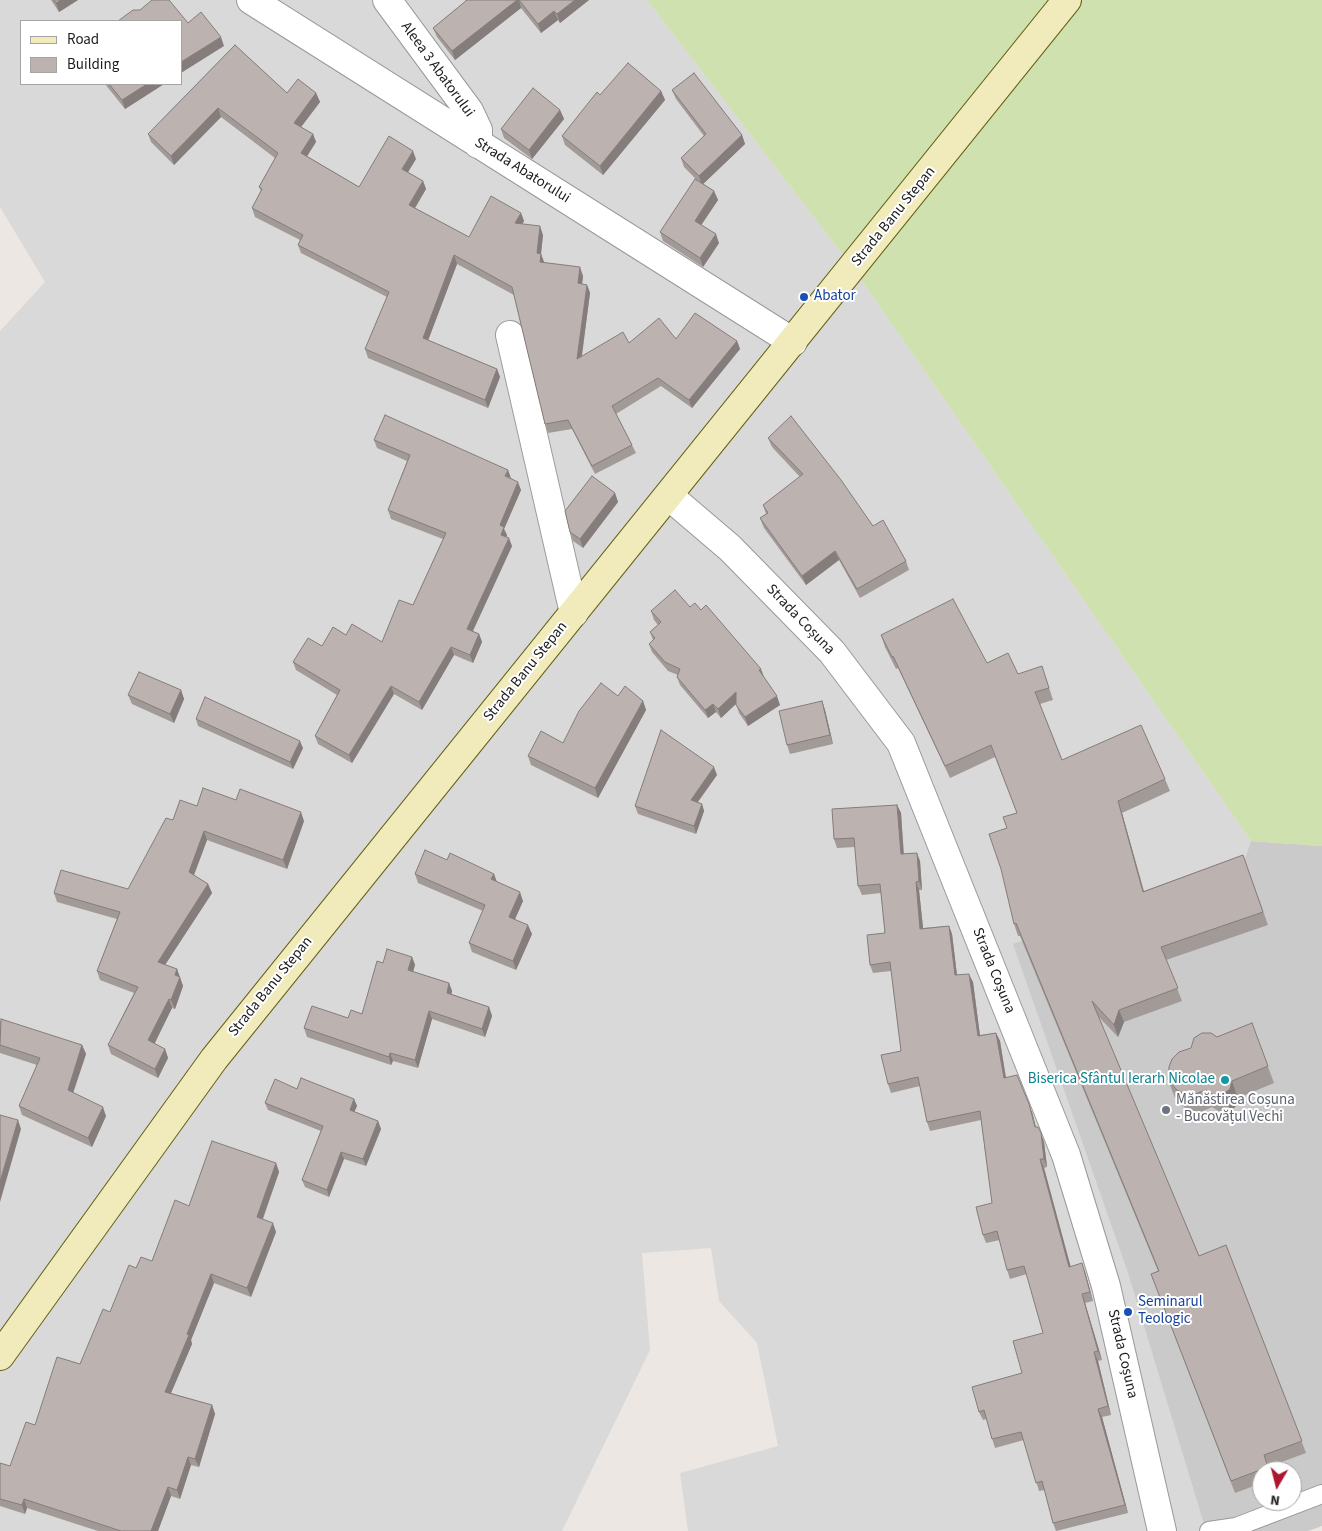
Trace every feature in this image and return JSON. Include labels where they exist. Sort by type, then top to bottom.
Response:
[{"type":"main road","name":"Strada Banu Stepan","points":[[0,1356],[214,1059],[1067,0]]},
{"type":"street","name":"Strada Abatorului","points":[[251,0],[793,342]]},
{"type":"street","name":"Aleea 3 Abatorului","points":[[387,0],[469,111],[478,130],[478,144]]},
{"type":"street","points":[[510,334],[574,613]]},
{"type":"street","name":"Strada Coșuna","points":[[669,496],[730,548],[832,652],[901,743],[1066,1155],[1106,1286],[1162,1531]]},
{"type":"lane","points":[[1209,1531],[1236,1527],[1322,1494]]},
{"type":"shaded area","points":[[0,0],[647,0],[853,268],[1251,841],[1126,1267],[1206,1531],[688,1531],[680,1473],[778,1446],[757,1343],[719,1301],[711,1248],[642,1253],[650,1350],[562,1531],[0,1531],[0,331],[45,282],[0,207]]},
{"type":"shaded area","points":[[1251,841],[1322,846],[1322,1526],[1308,1531],[1206,1531],[1126,1267],[1013,944],[1243,865]]},
{"type":"green space","points":[[647,0],[1322,0],[1322,846],[1251,841],[853,268]]},
{"type":"building","points":[[152,0],[169,0],[188,23],[201,12],[221,37],[182,61],[182,20],[119,20],[133,10],[140,10]]},
{"type":"building","points":[[467,0],[517,0],[452,51],[433,28]]},
{"type":"building","points":[[519,0],[575,0],[557,14],[554,11],[538,24]]},
{"type":"building","points":[[235,45],[287,93],[298,79],[316,93],[294,123],[313,134],[301,153],[359,187],[389,136],[413,151],[402,169],[423,181],[409,205],[469,237],[491,196],[521,213],[515,223],[540,226],[537,253],[541,254],[540,262],[580,267],[578,283],[587,285],[577,359],[623,332],[629,343],[659,318],[676,339],[695,313],[737,341],[689,400],[658,378],[612,406],[632,445],[592,466],[568,420],[545,424],[512,287],[454,255],[423,338],[497,369],[485,400],[365,349],[389,292],[298,245],[303,235],[252,208],[262,189],[259,187],[278,153],[218,108],[171,156],[148,134]]},
{"type":"building","points":[[628,63],[661,91],[600,166],[562,136],[597,92],[600,95]]},
{"type":"building","points":[[694,73],[742,135],[699,176],[681,158],[706,134],[672,90]]},
{"type":"building","points":[[110,85],[145,85],[122,100]]},
{"type":"building","points":[[533,88],[560,110],[529,150],[501,129]]},
{"type":"building","points":[[695,179],[714,191],[695,221],[716,234],[700,258],[660,232]]},
{"type":"building","points":[[385,415],[508,470],[505,476],[518,482],[500,525],[504,527],[501,535],[509,538],[467,629],[479,634],[470,655],[451,647],[419,702],[391,686],[349,755],[315,736],[340,690],[293,662],[308,638],[322,646],[333,627],[346,635],[352,624],[382,642],[399,600],[413,605],[446,533],[388,510],[410,455],[374,440]]},
{"type":"building","points":[[791,416],[841,480],[873,526],[883,520],[906,561],[857,589],[835,551],[802,576],[760,518],[768,513],[763,505],[803,474],[768,438]]},
{"type":"building","points":[[592,476],[615,493],[580,539],[570,532],[565,511]]},
{"type":"building","points":[[675,590],[690,607],[695,603],[701,610],[706,605],[761,669],[759,670],[777,696],[745,717],[736,705],[736,692],[718,709],[713,704],[705,710],[677,677],[680,669],[665,662],[649,644],[655,638],[650,632],[661,622],[651,611]]},
{"type":"building","points":[[953,599],[987,663],[1008,653],[1018,674],[1042,666],[1049,688],[1035,692],[1062,760],[1141,725],[1165,779],[1118,801],[1143,892],[1243,855],[1263,912],[1161,947],[1178,988],[1119,1010],[1114,1025],[1092,1001],[1199,1256],[1226,1245],[1302,1441],[1264,1455],[1266,1461],[1252,1461],[1252,1473],[1231,1481],[1151,1274],[1159,1271],[1016,923],[1014,924],[1001,869],[989,834],[1007,828],[1003,817],[1017,813],[991,745],[945,766],[893,656],[881,635]]},
{"type":"building","points":[[139,672],[181,690],[170,714],[128,695]]},
{"type":"building","points":[[601,683],[618,696],[625,686],[643,701],[595,788],[528,756],[541,731],[563,743],[579,711]]},
{"type":"building","points":[[205,697],[300,741],[290,762],[196,719]]},
{"type":"building","points":[[822,701],[830,735],[787,745],[779,711]]},
{"type":"building","points":[[661,730],[714,767],[691,800],[702,804],[694,826],[635,806]]},
{"type":"building","points":[[203,788],[236,800],[240,789],[301,812],[283,860],[204,831],[189,872],[208,884],[158,962],[177,969],[175,975],[180,977],[171,1000],[169,999],[148,1040],[165,1049],[155,1069],[108,1045],[138,987],[97,971],[120,912],[54,893],[61,870],[128,889],[166,818],[173,820],[180,800],[197,806]]},
{"type":"building","points":[[897,805],[901,854],[917,853],[919,881],[916,882],[920,929],[949,926],[955,975],[969,974],[978,1036],[996,1033],[1004,1078],[1017,1075],[1029,1104],[1035,1127],[1038,1127],[1041,1133],[1044,1159],[1040,1159],[1069,1267],[1082,1263],[1090,1292],[1082,1294],[1098,1351],[1094,1352],[1108,1406],[1098,1409],[1125,1505],[1053,1523],[1042,1481],[1036,1483],[1021,1432],[992,1439],[984,1410],[979,1412],[972,1387],[1022,1373],[1013,1341],[1043,1333],[1024,1266],[1007,1270],[997,1231],[983,1235],[976,1207],[992,1203],[980,1111],[927,1122],[918,1077],[888,1084],[881,1055],[901,1051],[890,962],[870,965],[867,935],[885,933],[880,884],[858,886],[854,838],[834,839],[832,809]]},
{"type":"building","points":[[425,850],[447,860],[450,853],[494,874],[491,879],[520,892],[509,917],[528,925],[513,961],[469,943],[485,905],[415,874]]},
{"type":"building","points":[[387,949],[412,957],[408,970],[449,983],[447,993],[489,1007],[482,1029],[429,1011],[415,1060],[390,1053],[389,1057],[304,1028],[312,1006],[348,1018],[351,1010],[362,1014],[377,961],[383,963]]},
{"type":"building","points":[[1,1019],[82,1045],[68,1090],[103,1107],[88,1138],[19,1106],[40,1058],[0,1045]]},
{"type":"building","name":"Biserica Sfântul Ierarh Nicolae","points":[[1252,1023],[1268,1066],[1232,1081],[1230,1089],[1223,1094],[1214,1095],[1206,1090],[1195,1094],[1186,1094],[1177,1090],[1168,1080],[1172,1059],[1179,1052],[1191,1048],[1194,1038],[1202,1033],[1211,1033],[1217,1037]]},
{"type":"building","points":[[301,1078],[354,1099],[350,1110],[378,1121],[363,1159],[341,1152],[327,1190],[302,1180],[323,1126],[265,1103],[275,1079],[297,1089]]},
{"type":"building","points":[[0,1115],[18,1120],[0,1182]]},
{"type":"building","points":[[212,1141],[276,1163],[257,1217],[273,1223],[247,1288],[211,1274],[187,1334],[189,1335],[165,1392],[212,1405],[195,1459],[188,1457],[177,1490],[168,1487],[151,1531],[121,1531],[24,1499],[22,1505],[0,1499],[0,1463],[10,1466],[26,1422],[35,1425],[57,1357],[80,1364],[103,1309],[110,1312],[129,1265],[136,1268],[141,1257],[152,1261],[175,1200],[189,1206]]},
{"type":"place","name":"Abator","points":[[804,297]]},
{"type":"place","name":"Biserica Sfântul Ierarh Nicolae","points":[[1225,1080]]},
{"type":"place","name":"Mănăstirea Coșuna - Bucovățul Vechi","points":[[1166,1110]]},
{"type":"place","name":"Seminarul Teologic","points":[[1128,1312]]}]
